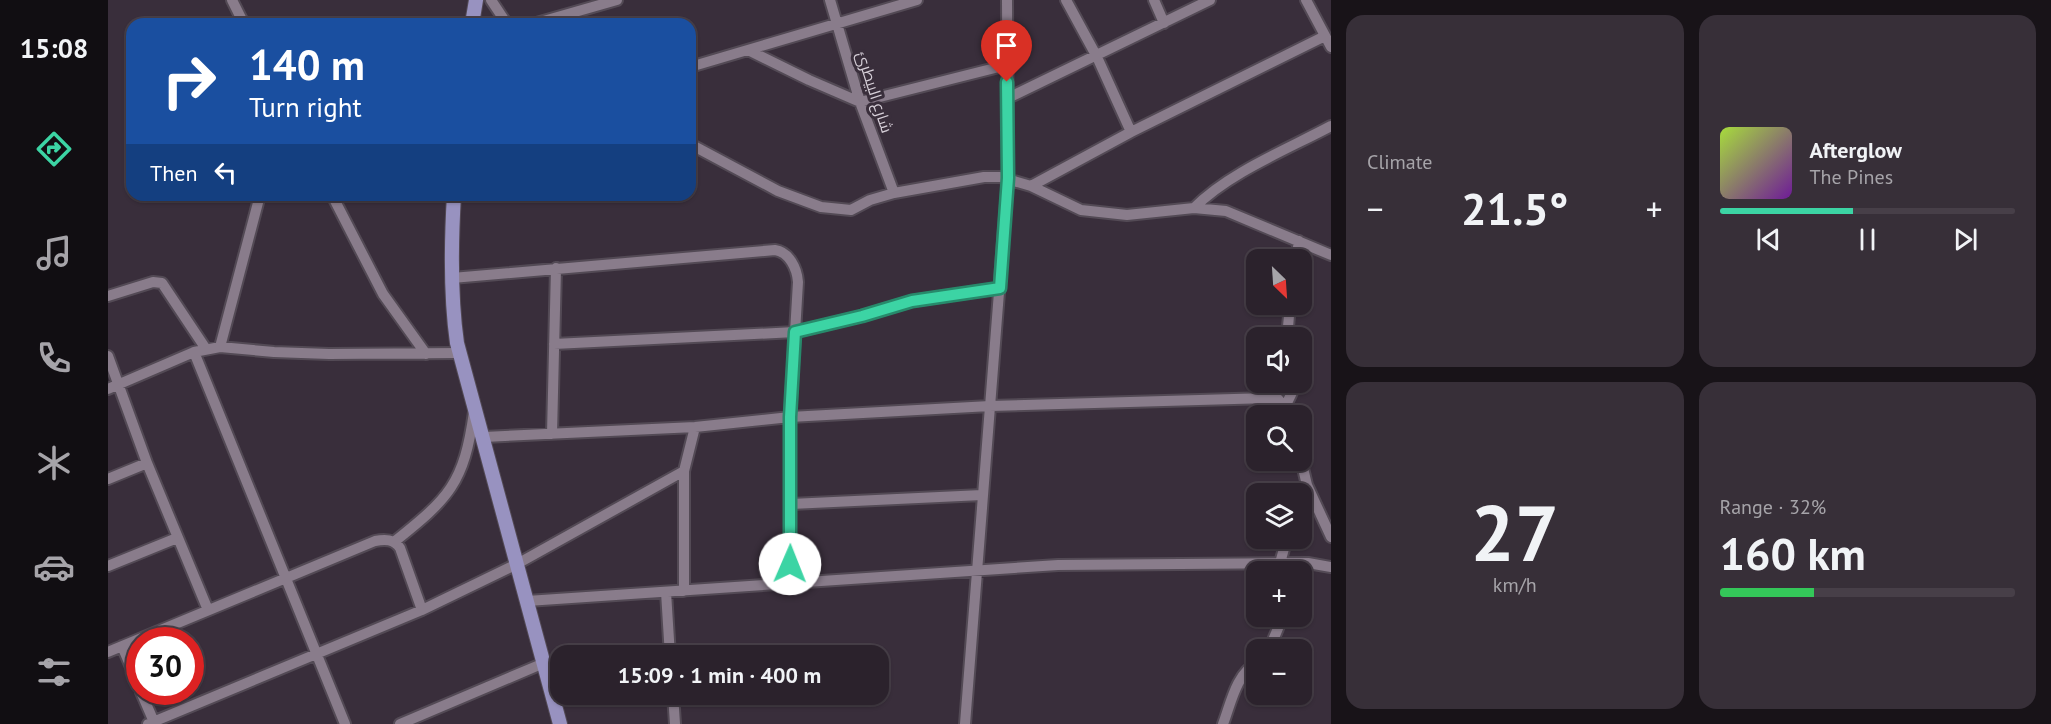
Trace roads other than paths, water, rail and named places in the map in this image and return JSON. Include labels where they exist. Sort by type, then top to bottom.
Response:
[{"type":"main road","points":[[473,18],[476,0]]},
{"type":"main road","points":[[454,201],[452,278],[454,323],[459,353],[484,437],[560,724]]},
{"type":"street","points":[[232,0],[241,18]]},
{"type":"street","points":[[491,0],[503,18]]},
{"type":"street","points":[[554,18],[617,0]]},
{"type":"street","name":"شارع البيطرئ","points":[[830,0],[860,102],[894,193]]},
{"type":"street","points":[[696,65],[916,0]]},
{"type":"street","points":[[965,724],[1008,178],[1007,0]]},
{"type":"street","points":[[1066,0],[1097,57],[1131,132]]},
{"type":"street","points":[[1154,0],[1164,23]]},
{"type":"street","points":[[1008,98],[1097,57],[1210,0]]},
{"type":"street","points":[[1306,0],[1331,47]]},
{"type":"street","points":[[1031,186],[1131,132],[1325,36]]},
{"type":"street","points":[[748,50],[860,102],[1007,65]]},
{"type":"street","points":[[1194,208],[1240,174],[1331,126]]},
{"type":"street","points":[[696,147],[778,191],[820,207],[851,210],[870,200],[894,193],[984,177],[1008,178],[1031,186],[1075,209],[1088,212],[1127,214],[1194,208],[1226,211],[1331,255]]},
{"type":"street","points":[[220,346],[258,201]]},
{"type":"street","points":[[335,201],[383,294],[426,354]]},
{"type":"street","points":[[1298,249],[1299,241]]},
{"type":"street","points":[[452,278],[780,250],[787,255],[798,274],[790,417],[790,585]]},
{"type":"street","points":[[552,434],[556,268]]},
{"type":"street","points":[[108,296],[153,282],[162,283],[206,349]]},
{"type":"street","points":[[554,344],[795,332],[912,301],[1000,288]]},
{"type":"street","points":[[113,387],[194,352],[220,346],[296,353],[459,353]]},
{"type":"street","points":[[194,352],[345,724]]},
{"type":"street","points":[[108,356],[113,387],[208,610]]},
{"type":"street","points":[[484,437],[695,427],[790,417],[990,406],[1273,398],[1278,399],[1282,405]]},
{"type":"street","points":[[394,542],[436,507],[450,490],[468,451],[475,408]]},
{"type":"street","points":[[684,591],[684,471],[695,427]]},
{"type":"street","points":[[108,479],[147,463]]},
{"type":"street","points":[[145,705],[151,723],[422,610],[517,564],[684,471]]},
{"type":"street","points":[[791,504],[982,495]]},
{"type":"street","points":[[1312,498],[1326,514],[1331,537]]},
{"type":"street","points":[[108,566],[177,538]]},
{"type":"street","points":[[108,652],[285,577],[375,542],[389,540],[394,542],[401,551],[422,610]]},
{"type":"street","points":[[527,601],[790,585],[976,572],[1002,568],[1246,563]]},
{"type":"street","points":[[1312,564],[1331,567]]},
{"type":"street","points":[[666,592],[669,645]]},
{"type":"street","points":[[122,646],[126,656]]},
{"type":"street","points":[[400,724],[544,663]]},
{"type":"street","points":[[1223,724],[1246,670]]},
{"type":"street","points":[[674,705],[675,724]]}]
